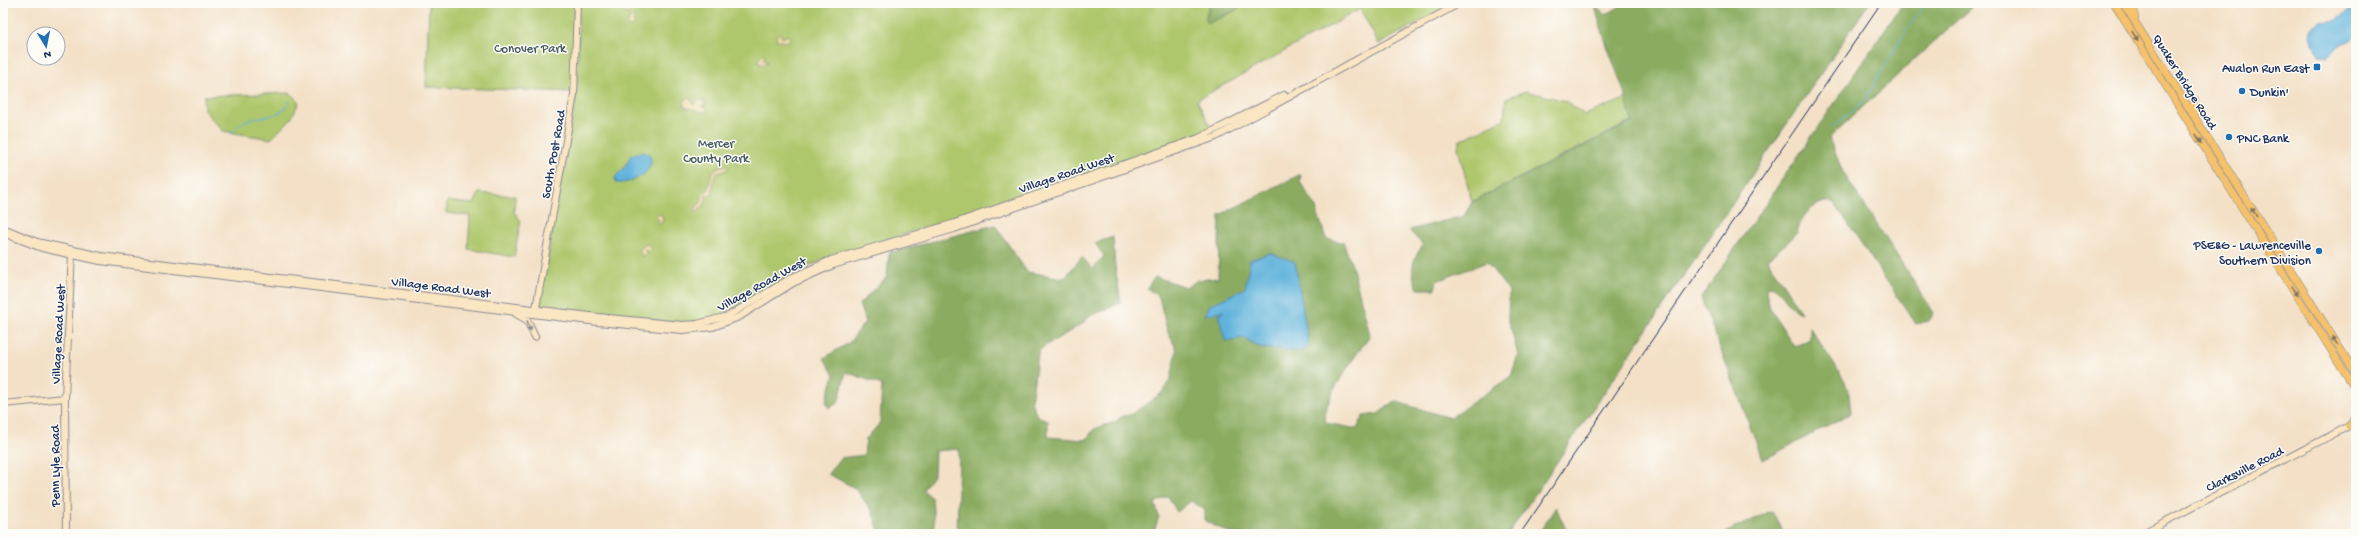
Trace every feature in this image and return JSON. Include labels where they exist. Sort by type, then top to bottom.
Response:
[{"type":"main road","name":"South Post Road","points":[[536,308],[574,95],[577,3]]},
{"type":"main road","name":"Village Road West","points":[[72,254],[428,301],[670,330],[713,327],[739,317],[793,283],[833,264],[954,228],[1216,137],[1337,69],[1460,3]]},
{"type":"main road","name":"Quaker Bridge Road","points":[[2114,3],[2356,390]]},
{"type":"main road","name":"Quaker Bridge Road","points":[[2123,3],[2356,374]]},
{"type":"main road","points":[[2135,22],[2134,11],[2136,3]]},
{"type":"main road","name":"Village Road West","points":[[72,254],[101,256],[682,325],[720,319],[737,312],[791,278],[818,265],[952,224],[1199,138],[1337,69]]},
{"type":"main road","points":[[2195,100],[2193,107],[2196,119]]},
{"type":"main road","points":[[3,228],[72,254]]},
{"type":"main road","points":[[3,233],[20,241],[72,254]]},
{"type":"main road","name":"Village Road West","points":[[3,404],[65,398],[72,254]]},
{"type":"main road","points":[[428,301],[440,305],[518,314],[527,320],[535,337]]},
{"type":"main road","name":"Penn Lyle Road","points":[[65,398],[66,534]]},
{"type":"main road","name":"Clarksville Road","points":[[2141,534],[2354,422]]},
{"type":"green space","name":"Conover Park","points":[[429,3],[575,3],[573,92],[426,87]]},
{"type":"green space","name":"Mercer County Park","points":[[579,3],[1455,3],[1379,44],[1360,9],[1197,100],[1212,130],[1036,193],[825,259],[797,272],[716,319],[684,324],[542,308],[540,302],[577,89]]},
{"type":"green space","points":[[1210,3],[1244,3],[1235,11],[1209,23],[1205,21]]},
{"type":"green space","points":[[1643,3],[1869,3],[1508,534],[1232,534],[1205,521],[1205,510],[1191,501],[1177,512],[1168,496],[1155,503],[1159,517],[1153,534],[957,534],[959,449],[935,451],[934,474],[923,490],[932,498],[935,534],[880,534],[872,511],[855,488],[828,474],[840,458],[864,455],[866,439],[880,423],[882,385],[846,372],[838,403],[829,408],[826,401],[834,375],[824,358],[850,342],[865,322],[859,304],[887,277],[889,253],[995,225],[1027,272],[1064,278],[1082,257],[1093,269],[1104,256],[1095,243],[1113,237],[1115,267],[1121,303],[1088,317],[1082,324],[1043,347],[1038,353],[1031,401],[1037,416],[1048,420],[1048,437],[1086,440],[1094,429],[1115,422],[1122,416],[1130,415],[1162,393],[1171,378],[1177,350],[1167,330],[1159,297],[1147,288],[1155,277],[1186,287],[1198,280],[1218,278],[1220,215],[1301,174],[1300,182],[1315,205],[1326,239],[1343,242],[1352,265],[1370,335],[1333,391],[1325,414],[1326,423],[1357,429],[1363,416],[1378,414],[1394,401],[1450,418],[1511,376],[1518,355],[1508,318],[1509,292],[1487,262],[1437,281],[1435,289],[1418,289],[1413,277],[1413,266],[1416,256],[1423,245],[1409,230],[1464,216],[1472,202],[1632,122],[1595,6],[1605,15],[1623,5]]},
{"type":"green space","points":[[1903,3],[1976,3],[1829,138],[1843,172],[1934,313],[1929,321],[1916,324],[1834,203],[1821,203],[1809,211],[1803,218],[1795,235],[1767,259],[1801,313],[1793,308],[1776,288],[1771,286],[1767,288],[1769,306],[1794,347],[1810,339],[1810,328],[1845,381],[1849,395],[1851,413],[1763,460],[1701,298]]},
{"type":"green space","points":[[1526,91],[1565,101],[1585,115],[1627,98],[1632,121],[1472,202],[1458,148],[1459,141],[1504,119],[1506,98]]},
{"type":"green space","points":[[290,93],[299,102],[291,119],[271,139],[223,131],[204,110],[204,96]]},
{"type":"green space","points":[[479,193],[515,196],[514,212],[521,221],[514,257],[468,249],[470,216],[446,213],[447,201],[474,204]]},
{"type":"green space","points":[[1556,507],[1568,534],[1538,534]]},
{"type":"green space","points":[[1772,511],[1784,534],[1723,534],[1769,512]]},
{"type":"sand","points":[[623,3],[628,3],[627,9],[631,10],[627,15],[623,8]]},
{"type":"sand","points":[[632,16],[635,16],[633,22],[635,24],[630,28],[627,23]]},
{"type":"sand","points":[[780,33],[782,38],[789,35],[790,40],[785,42],[777,40],[776,35]]},
{"type":"sand","points":[[764,54],[765,56],[763,60],[768,62],[761,65],[758,60]]},
{"type":"sand","points":[[687,98],[691,99],[694,105],[697,100],[705,101],[706,104],[701,106],[707,108],[707,111],[704,112],[684,107],[684,102]]},
{"type":"sand","points":[[728,165],[728,169],[716,174],[713,182],[713,195],[706,195],[705,204],[696,213],[695,209],[702,201],[702,194],[708,190],[712,172],[717,170],[718,167]]},
{"type":"sand","points":[[658,214],[662,215],[663,221],[658,225],[656,222],[659,220],[655,217]]},
{"type":"sand","points":[[646,244],[649,245],[651,250],[648,252],[645,250],[646,255],[642,256],[639,250]]},
{"type":"water","points":[[2349,10],[2356,10],[2356,36],[2341,44],[2328,56],[2319,55],[2310,35],[2311,29],[2320,22],[2336,20]]},
{"type":"water","points":[[642,152],[649,154],[651,160],[647,171],[642,176],[628,182],[616,183],[615,177],[625,167],[631,155]]},
{"type":"water","points":[[1270,253],[1295,262],[1309,346],[1301,351],[1261,348],[1244,338],[1225,341],[1219,317],[1223,311],[1205,315],[1210,305],[1245,288],[1250,260]]},
{"type":"waterway","points":[[1831,128],[1864,102],[1900,40],[1925,3]]},
{"type":"waterway","points":[[231,134],[245,121],[278,113],[285,109],[290,101]]},
{"type":"railway","points":[[1520,534],[1881,3]]},
{"type":"place","name":"Avalon Run East","points":[[2317,67]]},
{"type":"place","name":"Dunkin'","points":[[2242,91]]},
{"type":"place","name":"PNC Bank","points":[[2229,137]]},
{"type":"place","name":"PSE&G - Lawrenceville Southern Division","points":[[2319,251]]}]
